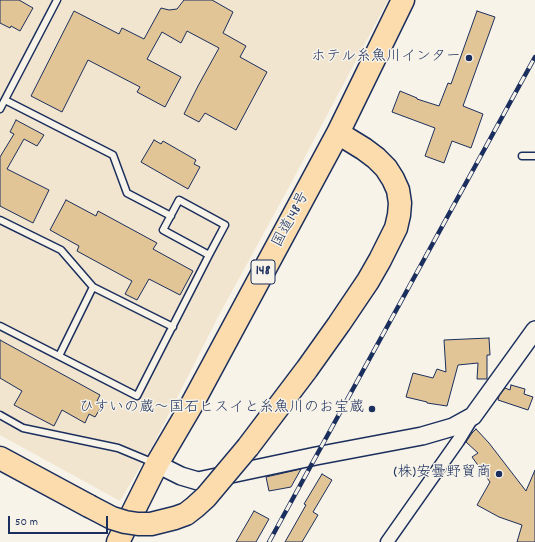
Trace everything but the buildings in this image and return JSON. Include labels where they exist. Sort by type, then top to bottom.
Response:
[{"type":"highway","name":"国道148号","points":[[118,542],[158,464],[191,406],[338,133],[403,0]]},
{"type":"highway","points":[[0,458],[112,518],[125,522],[151,524],[175,518],[191,510],[206,497],[248,447],[339,324],[368,281],[396,228],[400,203],[398,190],[393,179],[386,168],[376,158],[338,133]]},
{"type":"street","points":[[387,542],[458,441],[473,416],[535,330]]},
{"type":"street","points":[[158,464],[181,476],[198,481],[316,456],[422,436],[453,427],[473,416]]},
{"type":"lane","points":[[0,109],[57,0]]},
{"type":"lane","points":[[5,100],[113,155],[127,193],[171,216]]},
{"type":"lane","points":[[522,156],[535,156]]},
{"type":"lane","points":[[0,326],[137,396],[225,225],[179,200],[164,230],[209,255]]},
{"type":"lane","points":[[0,220],[60,250],[93,287],[173,327]]},
{"type":"lane","points":[[58,356],[93,287]]},
{"type":"lane","points":[[0,416],[23,428],[118,448],[158,464]]},
{"type":"shaded area","points":[[0,0],[388,0],[218,317],[154,443],[120,501],[0,435]]},
{"type":"railway","points":[[269,542],[535,57]]},
{"type":"place","name":"ホテル糸魚川インター","points":[[469,58]]},
{"type":"place","name":"ひすいの蔵～国石ヒスイと糸魚川のお宝蔵","points":[[372,409]]},
{"type":"place","name":"(株)安曇野貿商","points":[[499,474]]}]
